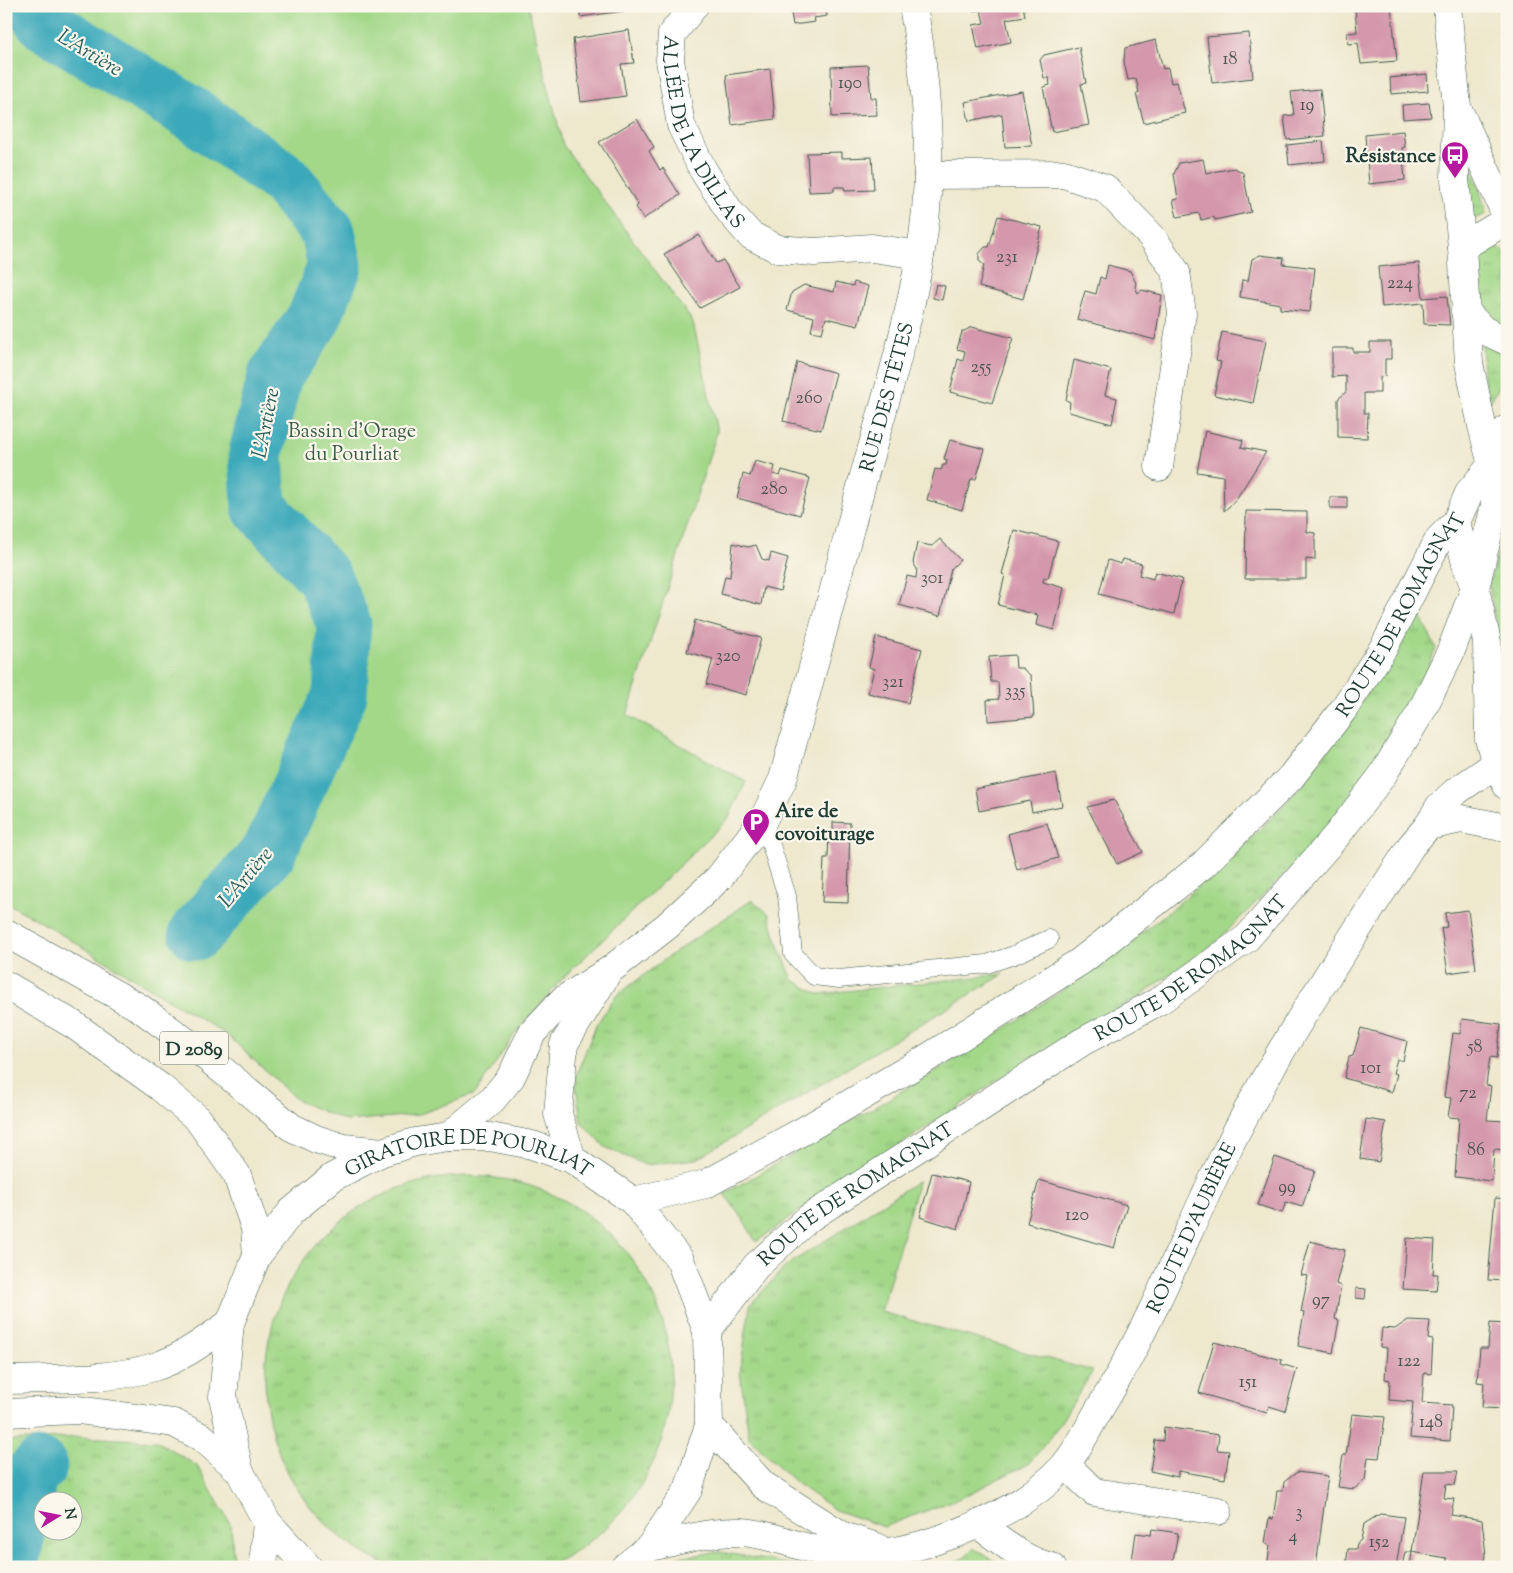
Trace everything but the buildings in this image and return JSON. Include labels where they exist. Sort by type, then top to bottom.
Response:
[{"type":"main road","name":"ALLÉE DE LA DILLAS","points":[[694,6],[672,34],[670,60],[681,125],[708,178],[730,212],[750,235],[778,249],[814,252],[872,248],[920,255]]},
{"type":"main road","name":"RUE DES TÊTES","points":[[610,970],[667,926],[719,878],[763,820],[783,779],[901,341],[920,255],[928,174],[928,130],[922,57],[914,6]]},
{"type":"main road","points":[[1447,6],[1457,107],[1455,179],[1462,247],[1469,363],[1492,466]]},
{"type":"main road","points":[[1457,107],[1507,218],[1462,247]]},
{"type":"main road","points":[[928,174],[1064,174],[1105,188],[1152,237],[1176,272],[1182,313],[1159,466]]},
{"type":"main road","points":[[1465,311],[1483,330],[1507,341]]},
{"type":"main road","name":"ROUTE DE ROMAGNAT","points":[[633,1200],[706,1184],[803,1131],[915,1065],[1081,961],[1203,865],[1291,777],[1343,710],[1384,647],[1438,539],[1456,522],[1470,491],[1492,466],[1507,429]]},
{"type":"main road","name":"ROUTE DE ROMAGNAT","points":[[707,1331],[756,1266],[809,1218],[1082,1042],[1159,1001],[1247,938],[1337,835],[1382,776],[1430,694],[1450,653],[1475,588],[1495,505],[1492,466]]},
{"type":"main road","points":[[1456,522],[1488,642],[1489,739],[1501,775]]},
{"type":"main road","points":[[1501,775],[1507,738]]},
{"type":"main road","name":"ROUTE D'AUBIÈRE","points":[[650,1547],[712,1534],[741,1532],[766,1536],[843,1561],[892,1552],[934,1541],[977,1524],[1020,1502],[1043,1486],[1066,1465],[1121,1375],[1226,1153],[1265,1077],[1411,846],[1428,826],[1439,807],[1455,792],[1501,775]]},
{"type":"main road","points":[[1428,826],[1461,819],[1507,828]]},
{"type":"main road","name":"D 2089","points":[[6,933],[140,1008],[204,1055],[291,1127],[316,1139],[344,1148],[382,1152]]},
{"type":"main road","points":[[448,1137],[492,1100],[511,1077],[532,1033],[562,1000],[610,970]]},
{"type":"main road","points":[[572,1159],[558,1114],[564,1044],[610,970]]},
{"type":"main road","name":"D 2089","points":[[6,985],[74,1025],[160,1087],[198,1119],[237,1175],[255,1228],[257,1256]]},
{"type":"main road","name":"GIRATOIRE DE POURLIAT","points":[[308,1567],[267,1522],[239,1470],[223,1397],[230,1323],[257,1256],[291,1212],[305,1200],[333,1177],[382,1152],[415,1142],[448,1137],[507,1140],[532,1145],[572,1159],[633,1200],[680,1260],[707,1331],[709,1425],[688,1490],[650,1547],[625,1567]]},
{"type":"main road","points":[[6,1380],[96,1376],[155,1367],[190,1350],[230,1323]]},
{"type":"main road","points":[[6,1413],[78,1410],[174,1423],[203,1438],[239,1470]]},
{"type":"main road","points":[[709,1425],[763,1485],[843,1536],[892,1552]]},
{"type":"main road","points":[[1066,1465],[1094,1492],[1218,1511]]},
{"type":"main road","points":[[263,1567],[267,1522]]},
{"type":"main road","points":[[977,1524],[1042,1565],[1052,1567]]},
{"type":"lane","points":[[763,820],[787,896],[793,954],[814,976],[839,979],[987,964],[1014,955],[1048,939]]},
{"type":"green space","name":"Bassin d'Orage du Pourliat","points":[[6,6],[528,6],[563,145],[693,322],[717,432],[627,715],[746,782],[728,819],[564,977],[514,1035],[475,1094],[417,1115],[346,1121],[298,1101],[227,1035],[31,916],[6,903]]},
{"type":"green space","points":[[1466,150],[1486,211],[1486,214],[1474,219],[1471,216]]},
{"type":"green space","points":[[1495,245],[1505,252],[1507,258],[1507,328],[1488,313],[1482,304],[1476,284],[1476,273],[1484,250]]},
{"type":"green space","points":[[1486,344],[1507,355],[1507,373],[1489,404],[1486,398],[1482,345]]},
{"type":"green space","points":[[1507,521],[1507,706],[1501,707],[1500,650],[1489,584]]},
{"type":"green space","points":[[1419,613],[1436,648],[1427,671],[1365,777],[1315,844],[1215,943],[1140,996],[1032,1058],[805,1207],[756,1242],[741,1216],[724,1194],[954,1060],[1030,1012],[1103,962],[1174,907],[1240,849],[1302,785],[1355,712]]},
{"type":"green space","points":[[752,900],[769,914],[776,939],[793,980],[818,994],[1004,974],[697,1159],[645,1165],[605,1147],[581,1122],[575,1078],[596,1025],[616,996],[672,954]]},
{"type":"green space","points":[[468,1176],[508,1179],[546,1191],[581,1210],[612,1235],[637,1266],[656,1301],[668,1339],[671,1379],[668,1419],[656,1457],[637,1492],[612,1523],[581,1548],[546,1567],[508,1579],[468,1582],[428,1579],[390,1567],[355,1548],[324,1523],[299,1492],[280,1457],[268,1419],[265,1379],[268,1339],[280,1301],[299,1266],[324,1235],[355,1210],[390,1191],[428,1179]]},
{"type":"green space","points":[[918,1181],[881,1312],[1093,1371],[1052,1436],[1028,1464],[960,1498],[884,1527],[835,1510],[796,1483],[749,1438],[740,1372],[750,1305],[786,1266]]},
{"type":"green space","points":[[80,1437],[157,1441],[197,1466],[231,1525],[234,1567],[6,1567],[6,1441]]},
{"type":"green space","points":[[973,1548],[1005,1567],[940,1567],[962,1559]]},
{"type":"green space","points":[[721,1552],[804,1567],[666,1567],[676,1557]]},
{"type":"waterway","name":"L'Artière","points":[[31,6],[45,24],[194,115],[284,179],[328,232],[335,266],[314,318],[275,376],[256,453],[259,507],[324,577],[344,624],[340,695],[269,852],[196,933]]},
{"type":"waterway","name":"L'Artière","points":[[11,1567],[30,1476],[40,1466]]},
{"type":"place","name":"Résistance","points":[[1455,179]]},
{"type":"place","name":"Aire de covoiturage","points":[[756,846]]}]
